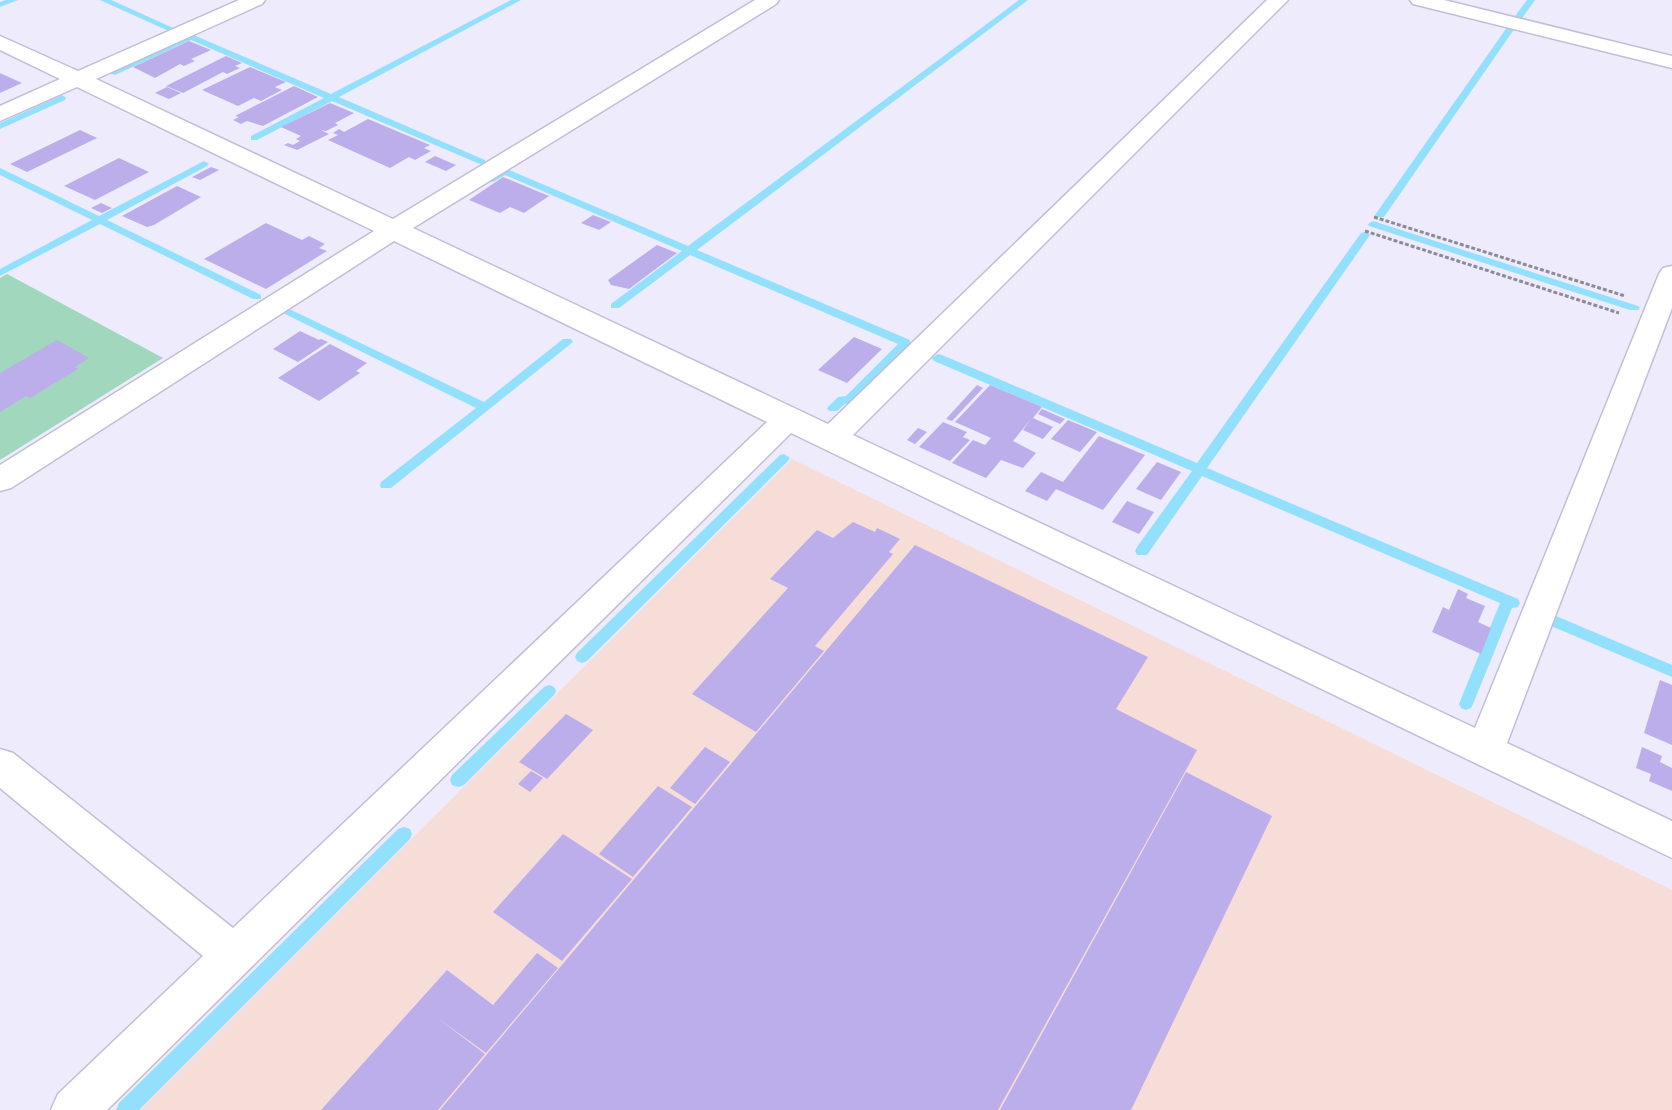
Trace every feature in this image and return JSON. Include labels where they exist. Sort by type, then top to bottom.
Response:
[{"type":"street","points":[[0,114],[255,0]]},
{"type":"street","points":[[0,480],[393,230],[769,0]]},
{"type":"street","points":[[831,440],[1278,0]]},
{"type":"street","points":[[1420,0],[1672,62]]},
{"type":"street","points":[[0,42],[1672,840]]},
{"type":"street","points":[[1485,751],[1672,274]]},
{"type":"street","points":[[74,1110],[788,419]]},
{"type":"street","points":[[0,765],[234,956]]},
{"type":"path","points":[[1374,217],[1656,315]]},
{"type":"path","points":[[1365,231],[1656,315]]},
{"type":"shaded area","points":[[792,459],[1672,890],[1672,1110],[140,1110]]},
{"type":"green space","points":[[7,274],[163,358],[0,460],[0,278]]},
{"type":"building","points":[[189,41],[211,50],[191,59],[195,61],[184,66],[180,64],[155,78],[133,67]]},
{"type":"building","points":[[226,56],[242,63],[235,66],[240,68],[227,74],[223,72],[183,93],[166,86]]},
{"type":"building","points":[[250,67],[286,82],[275,87],[282,90],[261,101],[254,98],[238,106],[202,90]]},
{"type":"building","points":[[0,73],[22,83],[0,93]]},
{"type":"building","points":[[294,86],[318,97],[263,126],[247,121],[241,124],[233,120],[239,117],[235,116]]},
{"type":"building","points":[[167,87],[181,93],[169,99],[155,93]]},
{"type":"building","points":[[330,103],[354,113],[335,123],[338,125],[326,131],[321,130],[329,134],[297,150],[284,145],[288,143],[293,145],[300,141],[296,139],[301,136],[281,127]]},
{"type":"building","points":[[368,119],[430,145],[424,148],[431,151],[415,160],[409,157],[390,168],[328,140],[338,135],[333,133],[339,129],[344,132]]},
{"type":"building","points":[[80,130],[97,138],[27,172],[10,164]]},
{"type":"building","points":[[435,156],[456,165],[446,171],[425,162]]},
{"type":"building","points":[[119,158],[149,172],[95,200],[64,186]]},
{"type":"building","points":[[211,167],[219,170],[200,180],[192,177]]},
{"type":"building","points":[[503,177],[549,196],[524,213],[510,207],[500,213],[469,200]]},
{"type":"building","points":[[177,186],[201,197],[147,227],[122,216]]},
{"type":"building","points":[[101,203],[112,208],[102,213],[91,208]]},
{"type":"building","points":[[593,215],[611,222],[599,230],[581,223]]},
{"type":"building","points":[[266,223],[302,240],[309,236],[325,244],[319,248],[327,251],[266,289],[204,259]]},
{"type":"building","points":[[657,245],[677,253],[629,289],[611,285],[608,280]]},
{"type":"building","points":[[300,331],[328,342],[298,362],[273,349]]},
{"type":"building","points":[[854,337],[882,349],[847,383],[818,370]]},
{"type":"building","points":[[57,340],[89,358],[75,367],[78,369],[30,398],[26,396],[0,412],[0,373]]},
{"type":"building","points":[[330,344],[367,363],[356,371],[360,373],[319,401],[278,378]]},
{"type":"building","points":[[977,385],[983,388],[952,421],[946,419]]},
{"type":"building","points":[[990,385],[1042,407],[1033,418],[1053,427],[1043,439],[1023,430],[1031,419],[1013,441],[1036,453],[1023,468],[1001,460],[986,478],[952,463],[973,440],[985,445],[991,438],[955,422]]},
{"type":"building","points":[[1042,409],[1065,419],[1060,424],[1038,414]]},
{"type":"building","points":[[1068,420],[1097,432],[1080,452],[1051,439]]},
{"type":"building","points":[[943,422],[967,432],[963,437],[970,440],[950,461],[919,447]]},
{"type":"building","points":[[918,428],[927,432],[915,444],[907,440]]},
{"type":"building","points":[[1099,436],[1145,455],[1103,510],[1056,489],[1047,501],[1025,491],[1041,472],[1063,482]]},
{"type":"building","points":[[1157,462],[1181,472],[1161,500],[1136,489]]},
{"type":"building","points":[[1127,501],[1154,512],[1139,534],[1112,522]]},
{"type":"building","points":[[853,522],[875,532],[877,528],[900,539],[889,552],[893,554],[815,646],[824,651],[756,732],[692,694],[788,588],[770,579],[817,530],[833,538]]},
{"type":"building","points":[[915,545],[1148,657],[1116,709],[1197,750],[998,1110],[440,1110]]},
{"type":"building","points":[[1458,589],[1468,594],[1466,598],[1485,606],[1478,622],[1491,628],[1481,654],[1432,632],[1443,607],[1449,610]]},
{"type":"building","points":[[1660,680],[1672,685],[1672,745],[1644,733]]},
{"type":"building","points":[[566,714],[593,730],[547,779],[519,762]]},
{"type":"building","points":[[705,747],[730,762],[695,804],[670,788]]},
{"type":"building","points":[[1642,747],[1662,756],[1660,762],[1672,768],[1672,791],[1649,781],[1651,774],[1636,768]]},
{"type":"building","points":[[531,771],[543,778],[530,792],[518,784]]},
{"type":"building","points":[[1186,772],[1272,816],[1131,1110],[1000,1110]]},
{"type":"building","points":[[658,786],[692,807],[633,877],[599,854]]},
{"type":"building","points":[[563,834],[632,879],[562,961],[493,912]]},
{"type":"building","points":[[537,953],[558,968],[486,1053],[436,1017],[485,1054],[438,1110],[321,1110],[447,970],[493,1005]]},
{"type":"waterway","points":[[0,5],[14,0]]},
{"type":"waterway","points":[[104,0],[176,31]]},
{"type":"waterway","points":[[331,97],[517,0]]},
{"type":"waterway","points":[[689,250],[1024,0]]},
{"type":"waterway","points":[[1517,19],[1531,0]]},
{"type":"waterway","points":[[1380,215],[1511,28]]},
{"type":"waterway","points":[[112,73],[191,37],[331,97]]},
{"type":"waterway","points":[[254,138],[331,97]]},
{"type":"waterway","points":[[331,97],[482,162]]},
{"type":"waterway","points":[[0,126],[62,98]]},
{"type":"waterway","points":[[100,220],[204,164]]},
{"type":"waterway","points":[[0,171],[100,220]]},
{"type":"waterway","points":[[490,180],[504,171],[689,250]]},
{"type":"waterway","points":[[0,273],[100,220]]},
{"type":"waterway","points":[[100,220],[257,297]]},
{"type":"waterway","points":[[1373,224],[1634,308]]},
{"type":"waterway","points":[[1200,469],[1365,235]]},
{"type":"waterway","points":[[615,306],[689,250]]},
{"type":"waterway","points":[[689,250],[906,343],[849,400],[842,400],[833,408]]},
{"type":"waterway","points":[[285,310],[485,407]]},
{"type":"waterway","points":[[485,407],[567,342]]},
{"type":"waterway","points":[[938,358],[1200,469]]},
{"type":"waterway","points":[[386,485],[485,407]]},
{"type":"waterway","points":[[582,657],[784,458]]},
{"type":"waterway","points":[[1142,551],[1200,469]]},
{"type":"waterway","points":[[1200,469],[1513,603]]},
{"type":"waterway","points":[[1466,704],[1508,601]]},
{"type":"waterway","points":[[1556,622],[1672,671]]},
{"type":"waterway","points":[[458,780],[549,691]]},
{"type":"waterway","points":[[126,1110],[404,834]]}]
